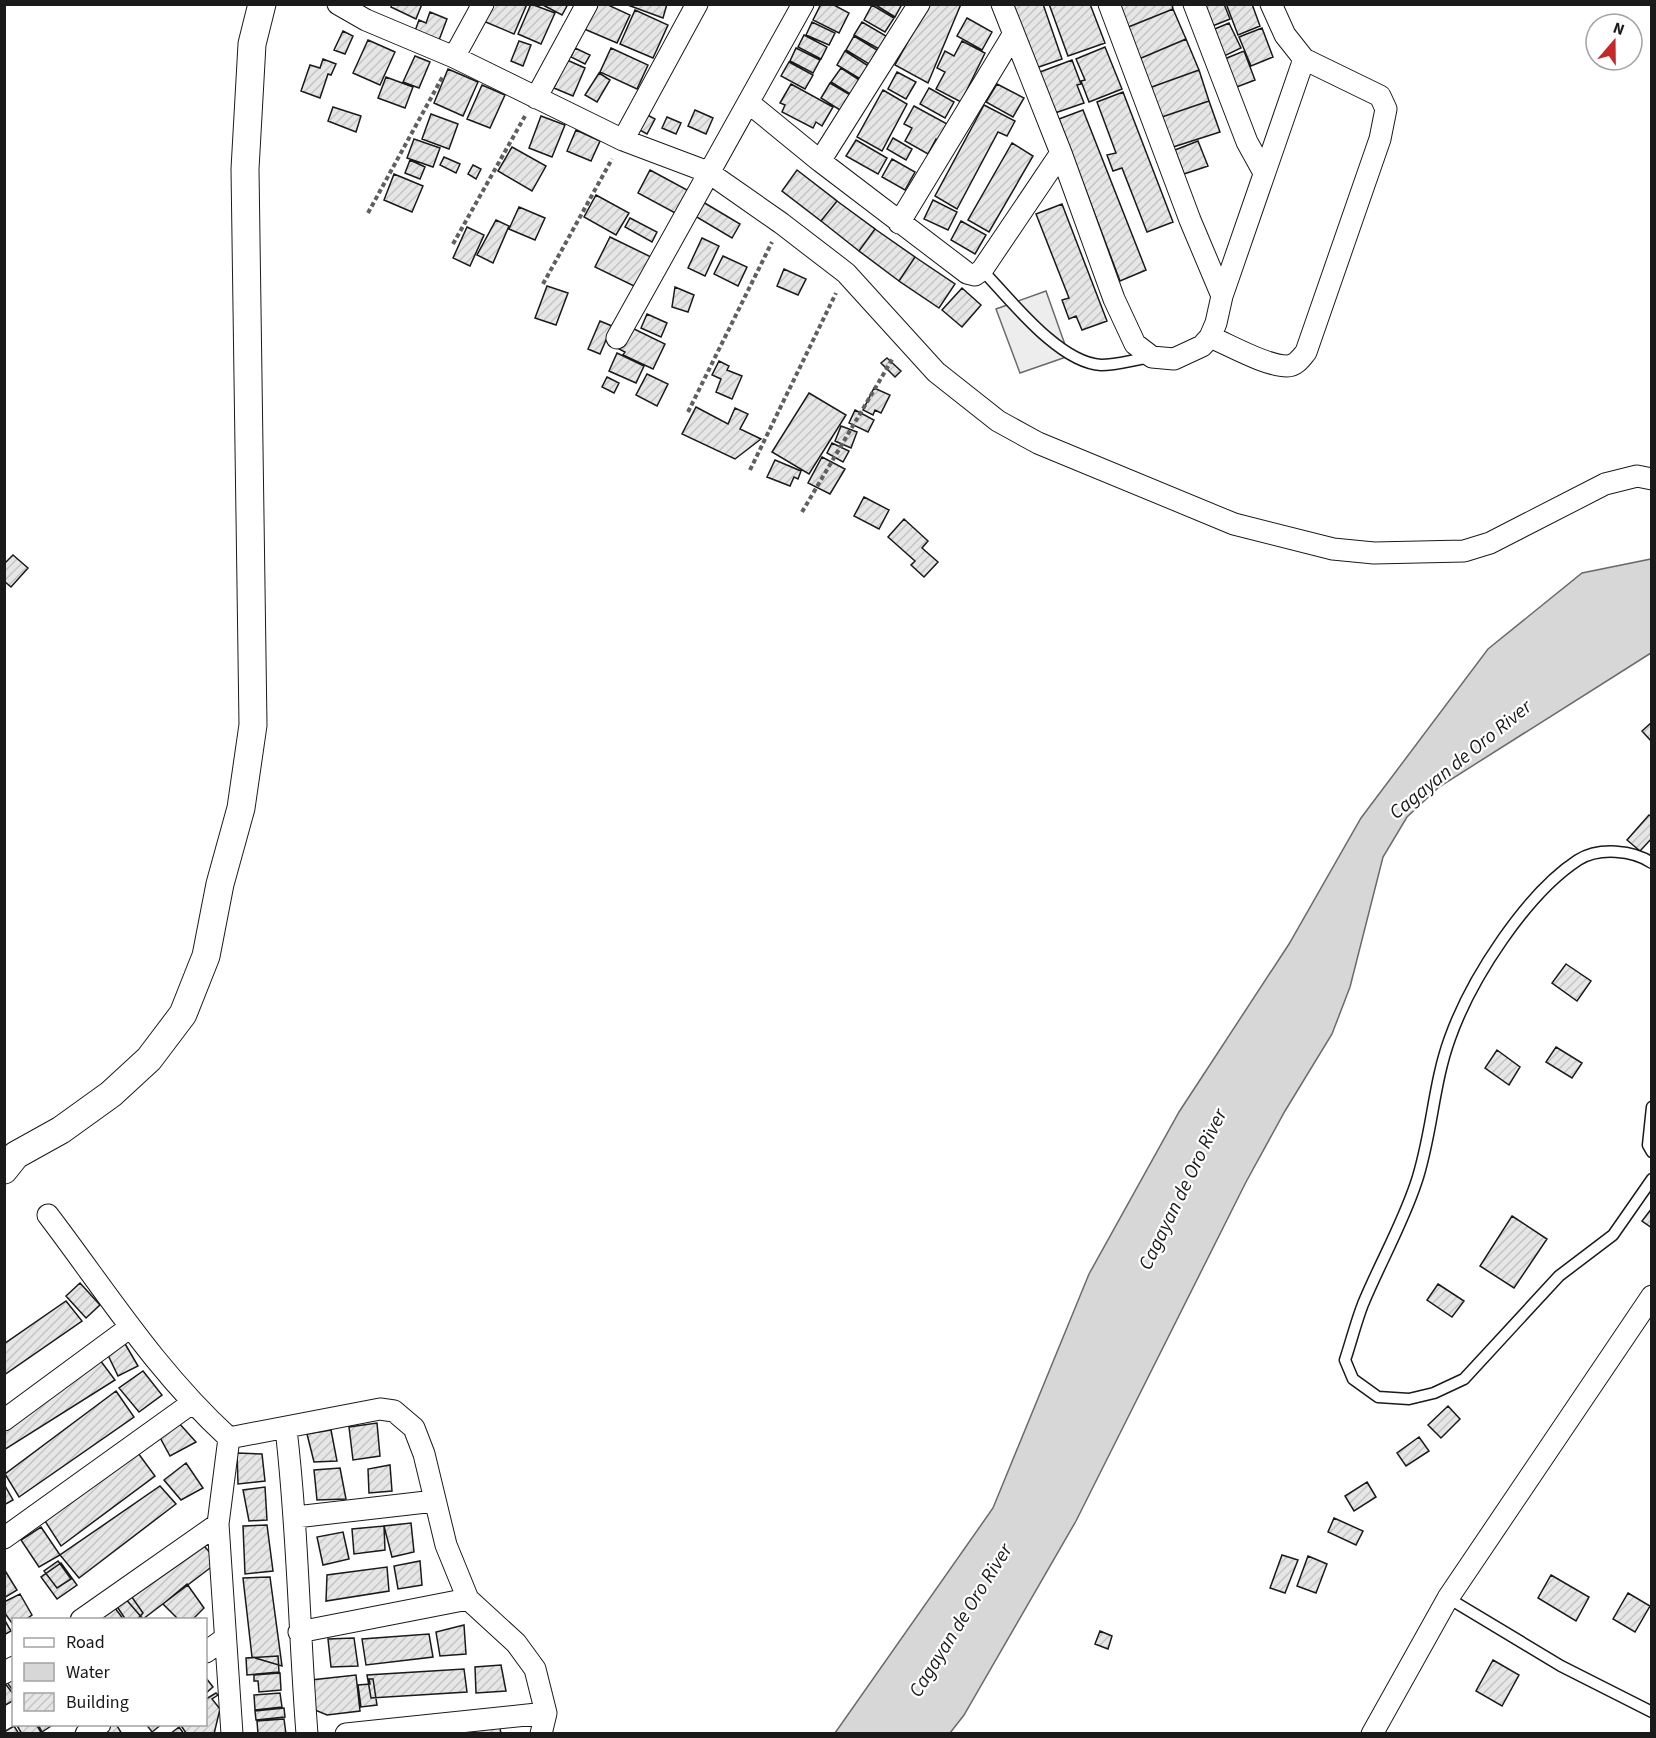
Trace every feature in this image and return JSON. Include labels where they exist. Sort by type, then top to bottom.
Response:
[{"type":"street","points":[[4,1170],[16,1155],[61,1131],[111,1094],[149,1059],[183,1014],[206,956],[220,884],[242,808],[253,725],[244,169],[252,44],[262,4]]},
{"type":"street","points":[[338,4],[370,12],[454,57],[623,140],[708,172],[781,223],[846,273],[936,372],[998,422],[1038,443],[1234,524],[1333,549],[1374,553],[1464,551],[1490,543],[1605,484],[1637,476],[1652,479]]},
{"type":"street","points":[[454,57],[483,4]]},
{"type":"street","points":[[536,98],[587,4]]},
{"type":"street","points":[[623,140],[697,4]]},
{"type":"street","points":[[617,338],[803,4]]},
{"type":"street","points":[[820,161],[919,4]]},
{"type":"street","points":[[1002,4],[1061,153],[1114,299],[1135,344],[1152,357],[1174,359],[1202,346],[1210,337],[1263,171],[1304,59]]},
{"type":"street","points":[[1109,4],[1190,220],[1222,296]]},
{"type":"street","points":[[1194,4],[1247,142],[1263,171]]},
{"type":"street","points":[[1210,337],[1268,361],[1288,366],[1298,362],[1306,352],[1380,139],[1386,109],[1380,96],[1304,59],[1285,35],[1271,4]]},
{"type":"street","points":[[899,223],[1013,35]]},
{"type":"street","points":[[749,103],[899,223],[967,273],[975,275],[982,270],[1061,153]]},
{"type":"street","points":[[48,1215],[129,1328],[192,1403],[229,1438]]},
{"type":"street","points":[[1372,1734],[1448,1598],[1652,1296]]},
{"type":"street","points":[[4,1420],[129,1328]]},
{"type":"street","points":[[4,1538],[192,1403]]},
{"type":"street","points":[[229,1438],[286,1429],[380,1409],[394,1412],[414,1428],[446,1545],[468,1599],[526,1654],[539,1681],[546,1713],[542,1734]]},
{"type":"street","points":[[286,1429],[296,1517],[299,1632],[307,1734]]},
{"type":"street","points":[[229,1438],[218,1524],[232,1734]]},
{"type":"street","points":[[296,1517],[435,1501]]},
{"type":"street","points":[[84,1618],[218,1524]]},
{"type":"street","points":[[299,1632],[468,1599]]},
{"type":"street","points":[[207,1651],[224,1639]]},
{"type":"street","points":[[346,1734],[546,1713]]},
{"type":"lane","points":[[982,270],[1059,348],[1084,362],[1101,365],[1152,357]]},
{"type":"lane","points":[[1652,863],[1641,856],[1612,851],[1580,859],[1538,893],[1491,957],[1465,1000],[1449,1040],[1417,1181],[1363,1305],[1345,1360],[1353,1379],[1378,1397],[1409,1399],[1434,1393],[1464,1380],[1559,1276],[1612,1235],[1637,1204],[1652,1179]]},
{"type":"lane","points":[[1652,1107],[1648,1144],[1652,1152]]},
{"type":"lane","points":[[1448,1598],[1561,1666],[1652,1712]]},
{"type":"path","points":[[368,213],[454,57]]},
{"type":"path","points":[[453,244],[536,98]]},
{"type":"path","points":[[543,284],[623,140]]},
{"type":"path","points":[[688,412],[781,223]]},
{"type":"path","points":[[750,470],[846,273]]},
{"type":"path","points":[[802,512],[906,337]]},
{"type":"shaded area","points":[[1046,291],[1069,356],[1020,373],[996,309]]},
{"type":"water","name":"Cagayan de Oro River","points":[[1651,559],[1651,653],[1439,787],[1407,817],[1383,857],[1350,987],[1332,1034],[1285,1111],[1246,1182],[1076,1521],[964,1715],[950,1733],[835,1733],[993,1508],[1089,1274],[1179,1112],[1289,944],[1361,818],[1488,649],[1582,573]]},
{"type":"building","points":[[392,4],[422,4],[416,19],[391,7]]},
{"type":"building","points":[[487,4],[527,4],[514,34],[481,20]]},
{"type":"building","points":[[531,4],[555,13],[541,44],[518,34]]},
{"type":"building","points":[[541,4],[568,4],[562,15]]},
{"type":"building","points":[[592,4],[606,4],[630,15],[617,43],[582,28]]},
{"type":"building","points":[[625,4],[667,4],[663,18]]},
{"type":"building","points":[[821,4],[832,4],[849,13],[839,33],[813,20]]},
{"type":"building","points":[[874,4],[902,4],[895,17]]},
{"type":"building","points":[[929,4],[961,4],[928,83],[895,65]]},
{"type":"building","points":[[1010,4],[1043,4],[1062,59],[1033,69]]},
{"type":"building","points":[[1049,4],[1090,4],[1105,43],[1068,56]]},
{"type":"building","points":[[1116,4],[1172,4],[1173,9],[1126,28]]},
{"type":"building","points":[[1200,4],[1224,4],[1230,19],[1210,27]]},
{"type":"building","points":[[1252,4],[1260,26],[1238,35],[1227,6]]},
{"type":"building","points":[[872,5],[894,18],[885,32],[864,20]]},
{"type":"building","points":[[1173,9],[1186,39],[1139,59],[1126,28]]},
{"type":"building","points":[[635,10],[668,25],[653,58],[620,44]]},
{"type":"building","points":[[430,12],[447,19],[439,40],[415,31],[419,20],[426,23]]},
{"type":"building","points":[[967,18],[992,32],[982,50],[957,36]]},
{"type":"building","points":[[812,22],[835,33],[829,45],[806,35]]},
{"type":"building","points":[[862,22],[886,36],[879,49],[854,35]]},
{"type":"building","points":[[1229,23],[1241,48],[1222,57],[1210,31]]},
{"type":"building","points":[[1262,28],[1273,57],[1251,66],[1239,37]]},
{"type":"building","points":[[343,31],[353,36],[345,54],[334,50]]},
{"type":"building","points":[[804,35],[827,47],[821,59],[798,47]]},
{"type":"building","points":[[854,36],[877,50],[869,64],[846,50]]},
{"type":"building","points":[[1186,39],[1199,70],[1149,88],[1139,59]]},
{"type":"building","points":[[368,40],[395,52],[380,85],[353,73]]},
{"type":"building","points":[[519,41],[531,45],[523,66],[511,61]]},
{"type":"building","points":[[962,41],[985,53],[961,102],[936,89],[945,72],[937,68],[945,51],[954,56]]},
{"type":"building","points":[[1105,47],[1122,89],[1089,102],[1081,81],[1085,80],[1076,59]]},
{"type":"building","points":[[575,48],[590,55],[585,64],[571,57]]},
{"type":"building","points":[[611,48],[648,65],[637,89],[600,72]]},
{"type":"building","points":[[796,48],[820,60],[813,73],[790,61]]},
{"type":"building","points":[[845,51],[870,67],[862,80],[837,65]]},
{"type":"building","points":[[1244,51],[1255,80],[1234,88],[1222,60]]},
{"type":"building","points":[[415,56],[430,62],[419,88],[403,82]]},
{"type":"building","points":[[323,59],[336,64],[331,75],[328,74],[320,98],[301,91],[310,65],[320,68]]},
{"type":"building","points":[[567,60],[585,68],[573,96],[554,88]]},
{"type":"building","points":[[1072,60],[1081,84],[1077,85],[1084,103],[1055,113],[1040,72]]},
{"type":"building","points":[[789,62],[813,75],[805,89],[781,76]]},
{"type":"building","points":[[841,68],[864,83],[855,97],[831,82]]},
{"type":"building","points":[[448,69],[478,82],[463,116],[434,103]]},
{"type":"building","points":[[1199,70],[1209,101],[1159,118],[1149,88]]},
{"type":"building","points":[[897,72],[916,82],[906,99],[888,89]]},
{"type":"building","points":[[599,73],[610,80],[597,102],[585,95]]},
{"type":"building","points":[[386,77],[413,87],[405,108],[378,98]]},
{"type":"building","points":[[830,83],[852,96],[843,112],[821,98]]},
{"type":"building","points":[[791,84],[833,107],[822,126],[816,122],[813,128],[782,112],[785,105],[780,103]]},
{"type":"building","points":[[997,84],[1024,98],[1013,117],[986,102]]},
{"type":"building","points":[[482,85],[505,95],[490,128],[467,119]]},
{"type":"building","points":[[929,88],[954,102],[945,118],[920,104]]},
{"type":"building","points":[[883,90],[907,104],[882,151],[857,137]]},
{"type":"building","points":[[1123,92],[1173,222],[1147,232],[1122,168],[1113,171],[1107,155],[1116,153],[1097,102]]},
{"type":"building","points":[[1209,101],[1220,132],[1170,148],[1159,118]]},
{"type":"building","points":[[984,105],[1015,121],[1007,136],[998,132],[957,209],[935,196]]},
{"type":"building","points":[[914,106],[949,125],[940,141],[936,139],[928,154],[905,141],[912,128],[904,124]]},
{"type":"building","points":[[333,107],[361,116],[356,132],[328,121]]},
{"type":"building","points":[[695,110],[713,118],[706,134],[688,126]]},
{"type":"building","points":[[1083,110],[1146,270],[1120,281],[1059,119]]},
{"type":"building","points":[[642,112],[655,119],[647,134],[634,127]]},
{"type":"building","points":[[431,114],[458,124],[449,149],[422,139]]},
{"type":"building","points":[[541,116],[565,125],[552,157],[529,148]]},
{"type":"building","points":[[667,117],[681,123],[676,134],[662,128]]},
{"type":"building","points":[[576,130],[600,141],[591,161],[567,151]]},
{"type":"building","points":[[893,138],[912,149],[906,160],[887,149]]},
{"type":"building","points":[[414,139],[440,148],[433,167],[407,158]]},
{"type":"building","points":[[856,140],[887,158],[878,174],[846,156]]},
{"type":"building","points":[[1198,141],[1208,166],[1184,174],[1175,150]]},
{"type":"building","points":[[1012,143],[1033,156],[989,232],[968,220]]},
{"type":"building","points":[[512,147],[546,166],[532,191],[498,171]]},
{"type":"building","points":[[444,157],[460,164],[456,173],[440,165]]},
{"type":"building","points":[[892,159],[915,172],[905,190],[882,177]]},
{"type":"building","points":[[410,160],[425,167],[420,179],[405,173]]},
{"type":"building","points":[[473,165],[481,169],[476,179],[468,174]]},
{"type":"building","points":[[650,170],[689,191],[677,214],[638,193]]},
{"type":"building","points":[[797,170],[837,201],[821,221],[782,191]]},
{"type":"building","points":[[394,174],[423,186],[412,212],[384,200]]},
{"type":"building","points":[[596,195],[629,213],[616,235],[584,217]]},
{"type":"building","points":[[933,200],[957,212],[948,230],[924,219]]},
{"type":"building","points":[[837,201],[875,229],[859,251],[821,221]]},
{"type":"building","points":[[703,202],[740,224],[732,238],[695,216]]},
{"type":"building","points":[[1062,204],[1107,321],[1082,330],[1076,316],[1069,319],[1062,300],[1069,298],[1036,214]]},
{"type":"building","points":[[519,207],[545,218],[535,240],[509,229]]},
{"type":"building","points":[[630,218],[657,232],[652,242],[625,227]]},
{"type":"building","points":[[496,220],[509,226],[493,263],[477,255]]},
{"type":"building","points":[[961,221],[986,235],[975,254],[951,240]]},
{"type":"building","points":[[467,227],[484,235],[470,266],[453,258]]},
{"type":"building","points":[[875,229],[915,257],[899,281],[859,251]]},
{"type":"building","points":[[610,237],[651,257],[636,287],[595,267]]},
{"type":"building","points":[[702,238],[719,246],[705,276],[688,268]]},
{"type":"building","points":[[723,256],[747,267],[738,286],[714,274]]},
{"type":"building","points":[[915,257],[955,284],[939,308],[899,281]]},
{"type":"building","points":[[784,269],[806,279],[798,295],[777,286]]},
{"type":"building","points":[[547,286],[568,293],[556,325],[535,318]]},
{"type":"building","points":[[675,287],[694,295],[688,312],[672,307]]},
{"type":"building","points":[[962,288],[981,305],[962,327],[942,310]]},
{"type":"building","points":[[647,314],[667,323],[661,337],[641,328]]},
{"type":"building","points":[[600,321],[612,326],[600,354],[588,349]]},
{"type":"building","points":[[630,327],[665,344],[653,369],[623,355],[625,352],[619,349]]},
{"type":"building","points":[[617,353],[644,366],[636,383],[609,371]]},
{"type":"building","points":[[887,358],[901,371],[895,377],[881,363]]},
{"type":"building","points":[[719,361],[729,366],[727,370],[742,376],[732,399],[716,392],[721,379],[712,375]]},
{"type":"building","points":[[647,374],[668,384],[657,406],[636,395]]},
{"type":"building","points":[[607,377],[619,383],[614,393],[602,387]]},
{"type":"building","points":[[874,388],[890,395],[881,413],[875,410],[873,415],[863,410]]},
{"type":"building","points":[[809,393],[846,415],[809,474],[772,452]]},
{"type":"building","points":[[696,407],[728,424],[735,408],[748,414],[740,429],[761,439],[735,459],[682,434]]},
{"type":"building","points":[[855,410],[874,420],[868,432],[849,423]]},
{"type":"building","points":[[841,426],[857,432],[851,448],[835,441]]},
{"type":"building","points":[[832,443],[849,451],[843,462],[827,453]]},
{"type":"building","points":[[822,457],[845,469],[830,494],[808,483]]},
{"type":"building","points":[[775,460],[801,471],[798,479],[794,477],[790,486],[767,477]]},
{"type":"building","points":[[864,497],[889,510],[879,529],[854,516]]},
{"type":"building","points":[[904,519],[928,541],[922,548],[938,562],[924,577],[911,565],[915,561],[888,537]]},
{"type":"building","points":[[13,555],[28,568],[11,587],[4,581],[4,564]]},
{"type":"building","points":[[1652,722],[1652,742],[1642,731]]},
{"type":"building","points":[[1649,815],[1652,817],[1652,838],[1640,851],[1627,840]]},
{"type":"building","points":[[1566,964],[1591,981],[1577,1001],[1552,983]]},
{"type":"building","points":[[1556,1047],[1582,1063],[1572,1078],[1546,1062]]},
{"type":"building","points":[[1497,1050],[1520,1067],[1509,1085],[1485,1068]]},
{"type":"building","points":[[1652,1208],[1652,1228],[1642,1221]]},
{"type":"building","points":[[1512,1216],[1547,1239],[1514,1288],[1480,1266]]},
{"type":"building","points":[[80,1283],[100,1305],[86,1318],[66,1296]]},
{"type":"building","points":[[1438,1284],[1464,1301],[1452,1317],[1427,1300]]},
{"type":"building","points":[[66,1301],[82,1321],[4,1375],[4,1344]]},
{"type":"building","points":[[124,1342],[138,1366],[118,1376],[107,1353]]},
{"type":"building","points":[[100,1360],[115,1380],[4,1450],[4,1428]]},
{"type":"building","points":[[143,1371],[162,1395],[139,1412],[119,1388]]},
{"type":"building","points":[[116,1391],[134,1417],[19,1497],[5,1474]]},
{"type":"building","points":[[1448,1406],[1460,1419],[1441,1438],[1428,1425]]},
{"type":"building","points":[[178,1422],[196,1442],[170,1456],[157,1432]]},
{"type":"building","points":[[377,1423],[380,1456],[353,1460],[349,1427]]},
{"type":"building","points":[[331,1430],[337,1461],[314,1462],[307,1434]]},
{"type":"building","points":[[1419,1437],[1429,1451],[1406,1466],[1397,1453]]},
{"type":"building","points":[[138,1453],[155,1476],[61,1546],[45,1521]]},
{"type":"building","points":[[237,1453],[262,1454],[265,1481],[238,1484]]},
{"type":"building","points":[[186,1463],[203,1488],[181,1500],[164,1480]]},
{"type":"building","points":[[390,1465],[392,1491],[369,1493],[368,1469]]},
{"type":"building","points":[[340,1468],[346,1499],[317,1500],[314,1470]]},
{"type":"building","points":[[1367,1482],[1376,1497],[1354,1511],[1345,1496]]},
{"type":"building","points":[[4,1484],[13,1500],[4,1505]]},
{"type":"building","points":[[160,1486],[176,1504],[79,1578],[60,1555]]},
{"type":"building","points":[[265,1487],[267,1520],[249,1521],[243,1490]]},
{"type":"building","points":[[1334,1518],[1363,1531],[1356,1545],[1328,1532]]},
{"type":"building","points":[[411,1523],[414,1552],[392,1557],[384,1526]]},
{"type":"building","points":[[267,1525],[273,1571],[245,1574],[243,1526]]},
{"type":"building","points":[[384,1526],[385,1550],[354,1554],[352,1529]]},
{"type":"building","points":[[41,1527],[60,1555],[39,1567],[21,1540]]},
{"type":"building","points":[[343,1532],[349,1559],[323,1565],[317,1537]]},
{"type":"building","points":[[199,1540],[218,1562],[144,1618],[124,1597]]},
{"type":"building","points":[[1282,1555],[1298,1560],[1285,1593],[1270,1588]]},
{"type":"building","points":[[1308,1556],[1327,1564],[1316,1593],[1297,1586]]},
{"type":"building","points":[[58,1561],[71,1579],[57,1588],[44,1571]]},
{"type":"building","points":[[420,1561],[422,1585],[398,1589],[394,1566]]},
{"type":"building","points":[[61,1563],[77,1585],[57,1599],[41,1577]]},
{"type":"building","points":[[387,1567],[389,1591],[326,1601],[327,1575]]},
{"type":"building","points":[[4,1569],[17,1590],[4,1598]]},
{"type":"building","points":[[1551,1575],[1589,1597],[1576,1621],[1538,1598]]},
{"type":"building","points":[[270,1577],[282,1666],[252,1657],[243,1578]]},
{"type":"building","points":[[187,1584],[204,1608],[194,1618],[177,1618],[163,1604]]},
{"type":"building","points":[[127,1590],[143,1613],[139,1618],[125,1618],[114,1602]]},
{"type":"building","points":[[1628,1593],[1650,1606],[1635,1632],[1613,1619]]},
{"type":"building","points":[[20,1594],[32,1615],[28,1618],[12,1618],[12,1623],[4,1612],[4,1602]]},
{"type":"building","points":[[112,1604],[122,1618],[96,1618]]},
{"type":"building","points":[[4,1619],[11,1631],[4,1635]]},
{"type":"building","points":[[464,1625],[466,1654],[440,1656],[436,1632]]},
{"type":"building","points":[[1100,1631],[1112,1636],[1108,1649],[1095,1644]]},
{"type":"building","points":[[429,1634],[433,1657],[366,1665],[362,1639]]},
{"type":"building","points":[[354,1638],[358,1666],[331,1667],[328,1639]]},
{"type":"building","points":[[278,1656],[279,1672],[247,1675],[246,1658]]},
{"type":"building","points":[[1493,1660],[1519,1675],[1502,1706],[1476,1691]]},
{"type":"building","points":[[501,1665],[506,1691],[476,1693],[475,1667]]},
{"type":"building","points":[[464,1669],[467,1692],[371,1698],[367,1675]]},
{"type":"building","points":[[280,1673],[281,1690],[259,1692],[258,1681],[254,1681],[254,1675]]},
{"type":"building","points":[[356,1675],[360,1711],[327,1715],[315,1710],[311,1680]]},
{"type":"building","points":[[12,1676],[12,1689],[6,1681]]},
{"type":"building","points":[[207,1679],[213,1687],[207,1692]]},
{"type":"building","points":[[369,1679],[373,1679],[377,1705],[361,1707],[358,1685],[370,1684]]},
{"type":"building","points":[[4,1682],[12,1692],[12,1701],[4,1706]]},
{"type":"building","points":[[216,1693],[218,1695],[212,1699],[220,1709],[214,1734],[186,1733],[181,1726],[207,1726],[207,1698]]},
{"type":"building","points":[[280,1693],[282,1707],[255,1710],[254,1695]]},
{"type":"building","points":[[284,1708],[285,1717],[256,1720],[255,1711]]},
{"type":"building","points":[[284,1719],[286,1734],[258,1734],[257,1721]]},
{"type":"building","points":[[499,1722],[501,1734],[474,1734],[473,1725]]},
{"type":"building","points":[[14,1726],[19,1734],[4,1734],[4,1732]]},
{"type":"building","points":[[17,1726],[37,1726],[42,1734],[22,1734]]},
{"type":"building","points":[[39,1726],[51,1726],[42,1732]]},
{"type":"building","points":[[109,1726],[117,1726],[122,1734],[99,1734]]},
{"type":"building","points":[[148,1726],[160,1726],[152,1732]]},
{"type":"building","points":[[179,1727],[184,1734],[170,1734]]}]
